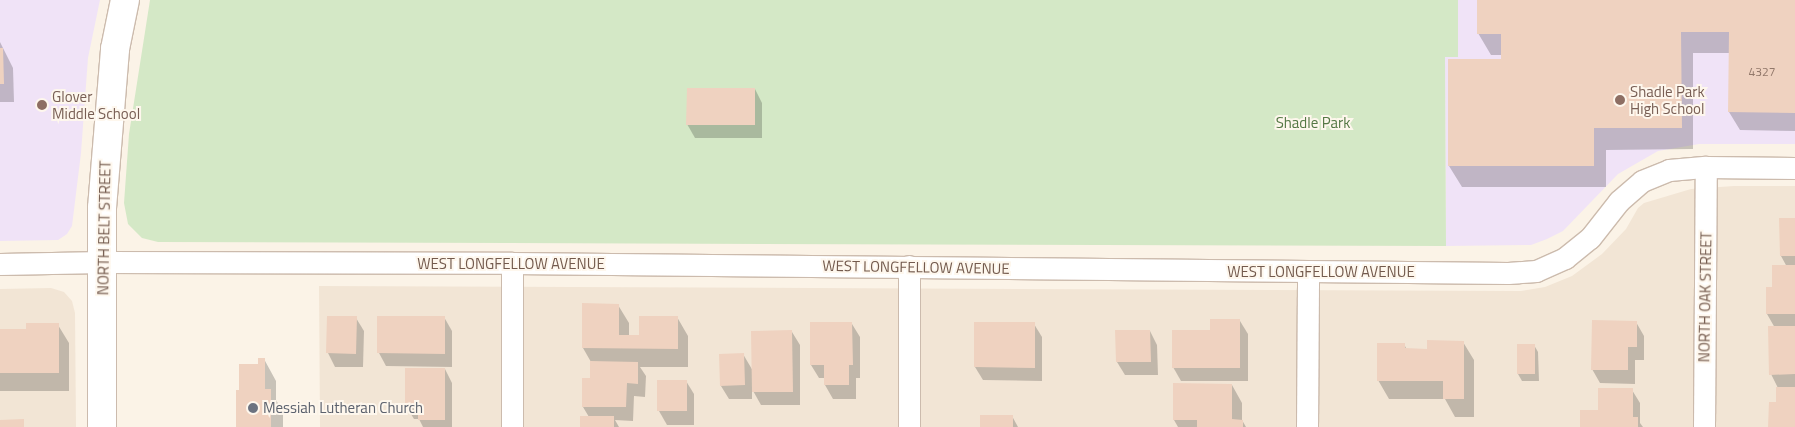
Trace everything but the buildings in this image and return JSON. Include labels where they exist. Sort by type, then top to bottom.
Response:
[{"type":"street","name":"NORTH BELT STREET","points":[[102,427],[102,208],[114,49],[125,0]]},
{"type":"street","name":"WEST LONGFELLOW AVENUE","points":[[0,264],[103,262],[512,263],[1508,273],[1536,271],[1565,258],[1590,238],[1619,201],[1642,180],[1669,170],[1706,167],[1795,168]]},
{"type":"street","name":"NORTH OAK STREET","points":[[1704,427],[1706,167]]},
{"type":"street","points":[[512,263],[512,427]]},
{"type":"street","points":[[909,266],[909,427]]},
{"type":"street","points":[[1307,427],[1308,272]]},
{"type":"shaded area","name":"Glover Middle School","points":[[0,0],[100,0],[88,58],[81,153],[72,226],[67,234],[58,240],[0,241]]},
{"type":"shaded area","name":"Shadle Park High School","points":[[1458,0],[1795,0],[1795,144],[1699,144],[1658,151],[1618,174],[1563,231],[1547,239],[1531,245],[1446,246],[1445,57],[1458,57]]},
{"type":"shaded area","points":[[1734,186],[1795,186],[1795,427],[320,427],[319,286],[1521,291],[1545,287],[1572,276],[1602,254],[1626,229],[1638,208],[1644,203],[1691,189]]},
{"type":"shaded area","points":[[51,288],[64,292],[72,301],[75,313],[76,427],[0,427],[0,289]]},
{"type":"green space","name":"Shadle Park","points":[[150,0],[1458,0],[1458,57],[1445,57],[1446,246],[158,242],[142,238],[128,224],[124,203],[129,134]]},
{"type":"place","name":"Shadle Park High School","points":[[1620,100]]},
{"type":"place","name":"Glover Middle School","points":[[42,105]]},
{"type":"place","name":"Messiah Lutheran Church","points":[[253,408]]}]
